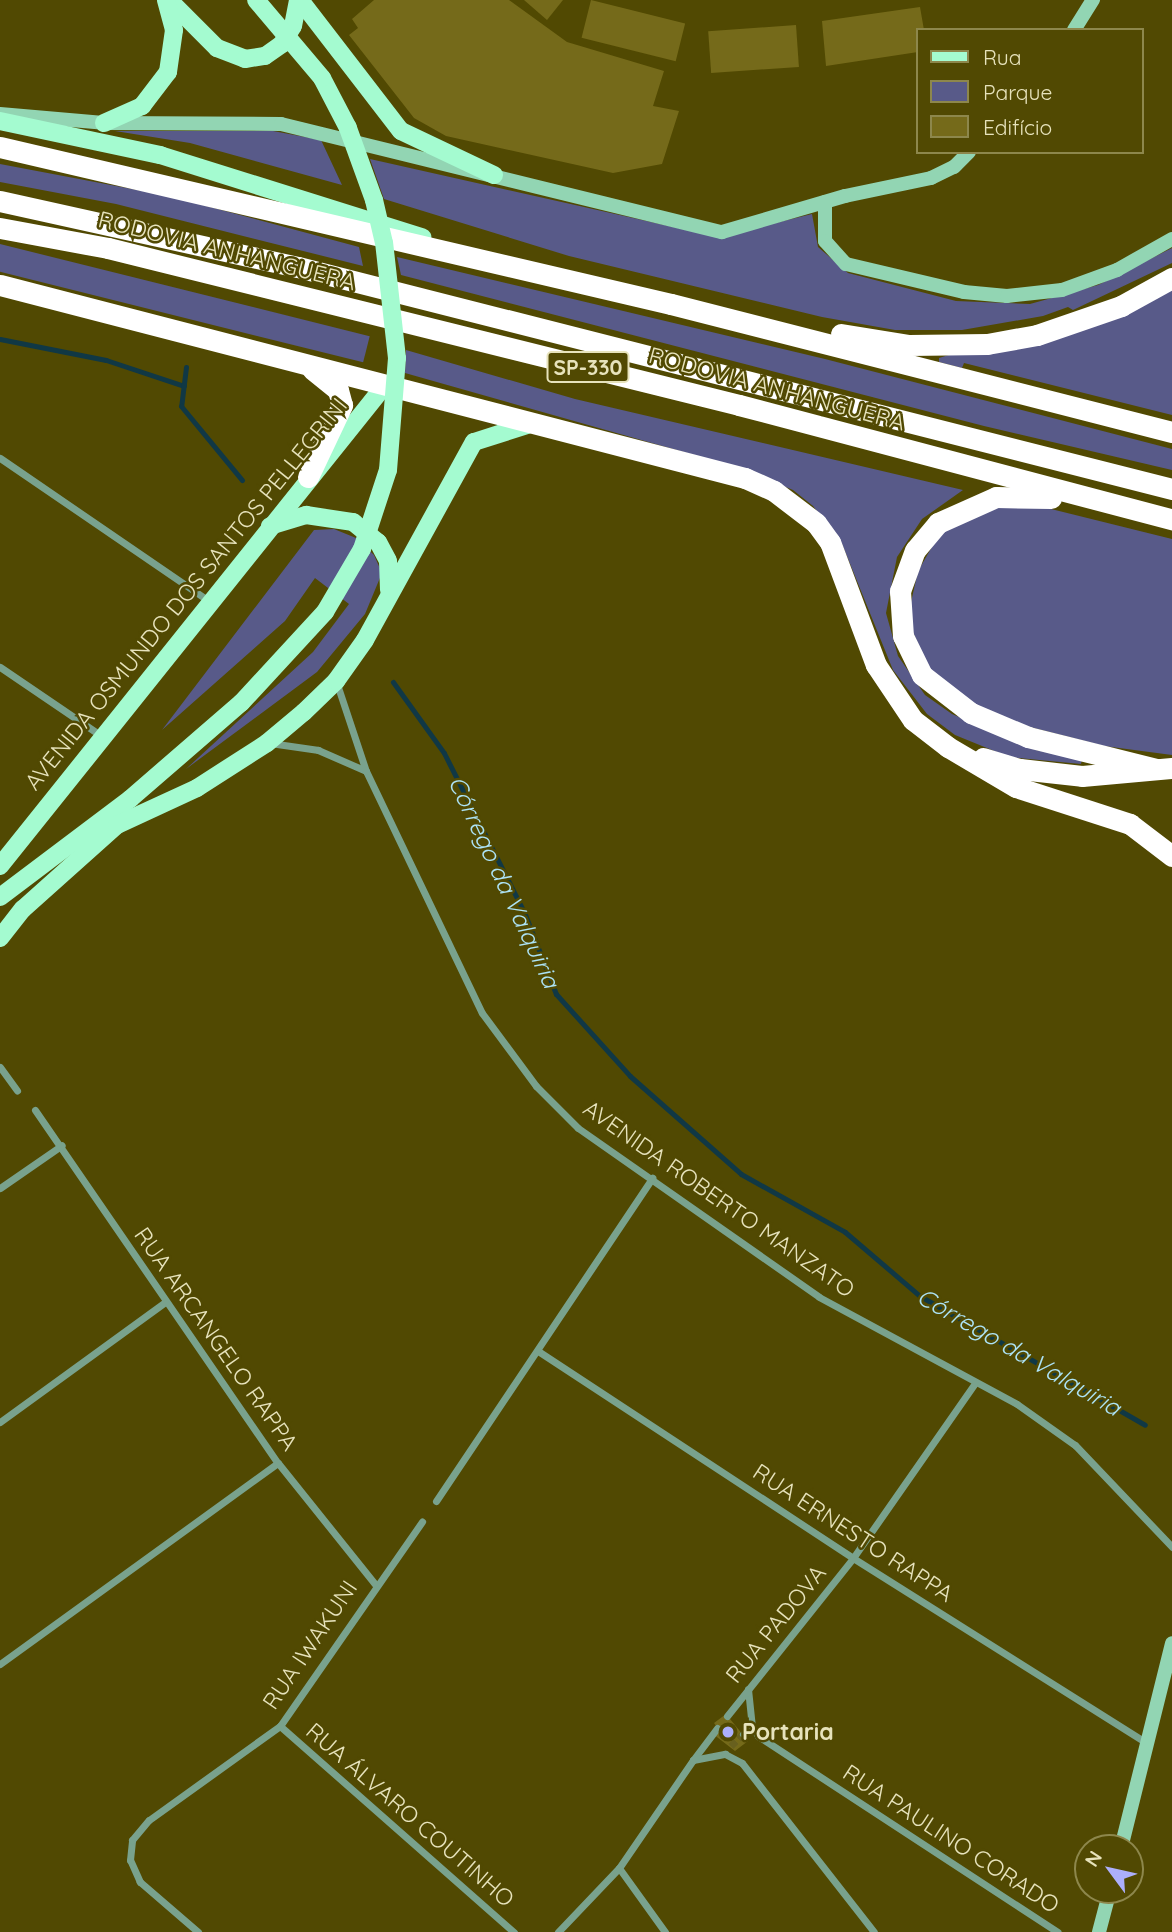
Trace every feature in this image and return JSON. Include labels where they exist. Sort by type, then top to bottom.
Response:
[{"type":"highway","points":[[0,147],[671,303],[1172,432]]},
{"type":"highway","name":"RODOVIA ANHANGUERA","points":[[0,201],[285,264],[1172,489]]},
{"type":"highway","name":"RODOVIA ANHANGUERA","points":[[0,228],[108,248],[229,278],[739,405],[1172,519]]},
{"type":"highway","points":[[671,303],[909,345],[949,346],[1037,335],[1121,306],[1172,278]]},
{"type":"highway","points":[[0,285],[299,361],[527,425],[745,478],[799,507],[830,542],[876,665],[913,720],[948,747],[1016,787],[1130,824],[1172,856]]},
{"type":"highway","points":[[299,361],[326,377],[338,390],[342,405],[337,424],[308,477]]},
{"type":"highway","points":[[1110,504],[1016,495],[954,512],[938,523],[915,551],[900,591],[898,614],[903,636],[922,675],[971,713],[1028,737],[1164,768]]},
{"type":"highway","points":[[948,747],[1020,769],[1082,776],[1164,768]]},
{"type":"main road","points":[[168,0],[217,48],[245,59],[265,56],[282,44],[293,26],[299,0]]},
{"type":"main road","points":[[104,123],[142,106],[168,72],[174,30],[168,0]]},
{"type":"main road","points":[[0,897],[130,799],[241,703],[325,612],[362,550],[387,470],[397,358],[384,243],[374,200],[348,128],[322,78],[256,0]]},
{"type":"main road","points":[[299,0],[401,131],[494,175]]},
{"type":"main road","points":[[1075,28],[1093,0]]},
{"type":"main road","points":[[0,114],[104,123],[282,124],[722,232],[825,202],[931,178],[954,167],[967,154]]},
{"type":"main road","points":[[0,121],[160,155],[509,266]]},
{"type":"main road","points":[[825,202],[825,241],[846,264],[964,292],[1007,296],[1062,290],[1118,270],[1172,239]]},
{"type":"main road","name":"AVENIDA OSMUNDO DOS SANTOS PELLEGRINI","points":[[0,866],[267,528],[385,385]]},
{"type":"main road","points":[[75,860],[117,825],[197,788],[267,743],[336,681],[365,640],[389,590],[474,442],[527,425]]},
{"type":"main road","points":[[267,528],[306,515],[353,522],[378,542],[388,561],[389,590]]},
{"type":"main road","points":[[0,938],[130,799]]},
{"type":"main road","points":[[1125,1834],[1169,1673],[1172,1643]]},
{"type":"main road","points":[[1099,1932],[1106,1904]]},
{"type":"street","points":[[0,458],[209,601]]},
{"type":"street","points":[[0,667],[103,737]]},
{"type":"street","name":"AVENIDA ROBERTO MANZATO","points":[[336,681],[366,771],[482,1013],[536,1086],[578,1128],[819,1297],[1017,1404],[1075,1445],[1172,1547]]},
{"type":"street","points":[[267,743],[318,750],[366,771]]},
{"type":"street","points":[[0,1067],[17,1090]]},
{"type":"street","name":"RUA ARCANGELO RAPPA","points":[[35,1110],[62,1145],[165,1302],[278,1463],[375,1584]]},
{"type":"street","points":[[0,1188],[62,1145]]},
{"type":"street","points":[[436,1501],[652,1178]]},
{"type":"street","points":[[0,1422],[165,1302]]},
{"type":"street","name":"RUA ERNESTO RAPPA","points":[[538,1351],[853,1558],[1149,1744]]},
{"type":"street","name":"RUA PADOVA","points":[[727,1716],[853,1558],[975,1383]]},
{"type":"street","points":[[0,1664],[278,1463]]},
{"type":"street","name":"RUA IWAKUNI","points":[[198,1932],[140,1882],[130,1860],[132,1840],[149,1820],[279,1726],[375,1584],[422,1522]]},
{"type":"street","points":[[743,1734],[752,1726],[748,1688]]},
{"type":"street","name":"RUA ÁLVARO COUTINHO","points":[[279,1726],[514,1932]]},
{"type":"street","name":"RUA PAULINO CORADO","points":[[752,1726],[766,1742],[1058,1932]]},
{"type":"street","points":[[558,1932],[619,1868],[717,1728]]},
{"type":"street","points":[[724,1754],[731,1746]]},
{"type":"street","points":[[693,1760],[724,1754],[742,1763],[874,1932]]},
{"type":"street","points":[[619,1868],[665,1932]]},
{"type":"green space","points":[[115,131],[273,131],[321,140],[342,185],[190,143]]},
{"type":"green space","points":[[370,159],[718,237],[812,214],[818,247],[848,273],[956,301],[1030,304],[1098,285],[1172,248],[1172,263],[1073,310],[1068,307],[1043,316],[962,330],[895,330],[822,317],[569,256],[384,199]]},
{"type":"green space","points":[[0,164],[169,196],[359,247],[363,266],[116,204],[0,182]]},
{"type":"green space","points":[[0,244],[370,336],[363,362],[0,272]]},
{"type":"green space","points":[[397,257],[825,359],[1172,449],[1172,470],[984,426],[401,275]]},
{"type":"green space","points":[[1172,285],[1172,415],[964,363],[962,368],[939,362],[939,358]]},
{"type":"green space","points":[[406,350],[575,399],[963,490],[922,519],[897,557],[886,613],[898,656],[925,695],[952,714],[1036,750],[1082,759],[1081,764],[1009,757],[955,735],[927,714],[893,670],[842,544],[813,506],[793,490],[740,468],[405,373]]},
{"type":"green space","points":[[997,507],[1043,507],[1172,539],[1172,755],[1104,746],[1026,726],[977,706],[931,673],[912,630],[909,611],[918,571],[940,533]]},
{"type":"green space","points":[[334,529],[356,538],[374,555],[382,573],[365,614],[317,672],[186,769],[313,652],[349,604],[315,578],[285,621],[162,730],[314,530]]},
{"type":"building","points":[[374,0],[509,0],[567,42],[664,71],[653,106],[679,111],[662,164],[613,173],[446,136],[414,118],[349,35],[358,28],[352,19]]},
{"type":"building","points":[[524,0],[563,0],[547,20]]},
{"type":"building","points":[[591,0],[685,23],[676,61],[582,38]]},
{"type":"building","points":[[920,7],[924,28],[916,28],[916,52],[826,66],[822,21]]},
{"type":"building","points":[[796,25],[799,67],[711,73],[708,31]]},
{"type":"building","name":"Portaria","points":[[726,1714],[748,1741],[735,1751],[713,1734],[719,1730],[714,1723]]},
{"type":"waterway","points":[[0,339],[106,360],[184,386]]},
{"type":"waterway","name":"Córrego da Valquiria","points":[[186,367],[181,406],[242,480]]},
{"type":"waterway","name":"Córrego da Valquiria","points":[[393,682],[444,753],[524,912],[556,994],[630,1076],[741,1174],[845,1232],[920,1296],[1145,1425]]},
{"type":"tunnel","points":[[731,1746],[743,1734]]},
{"type":"place","name":"Portaria","points":[[728,1732]]}]
